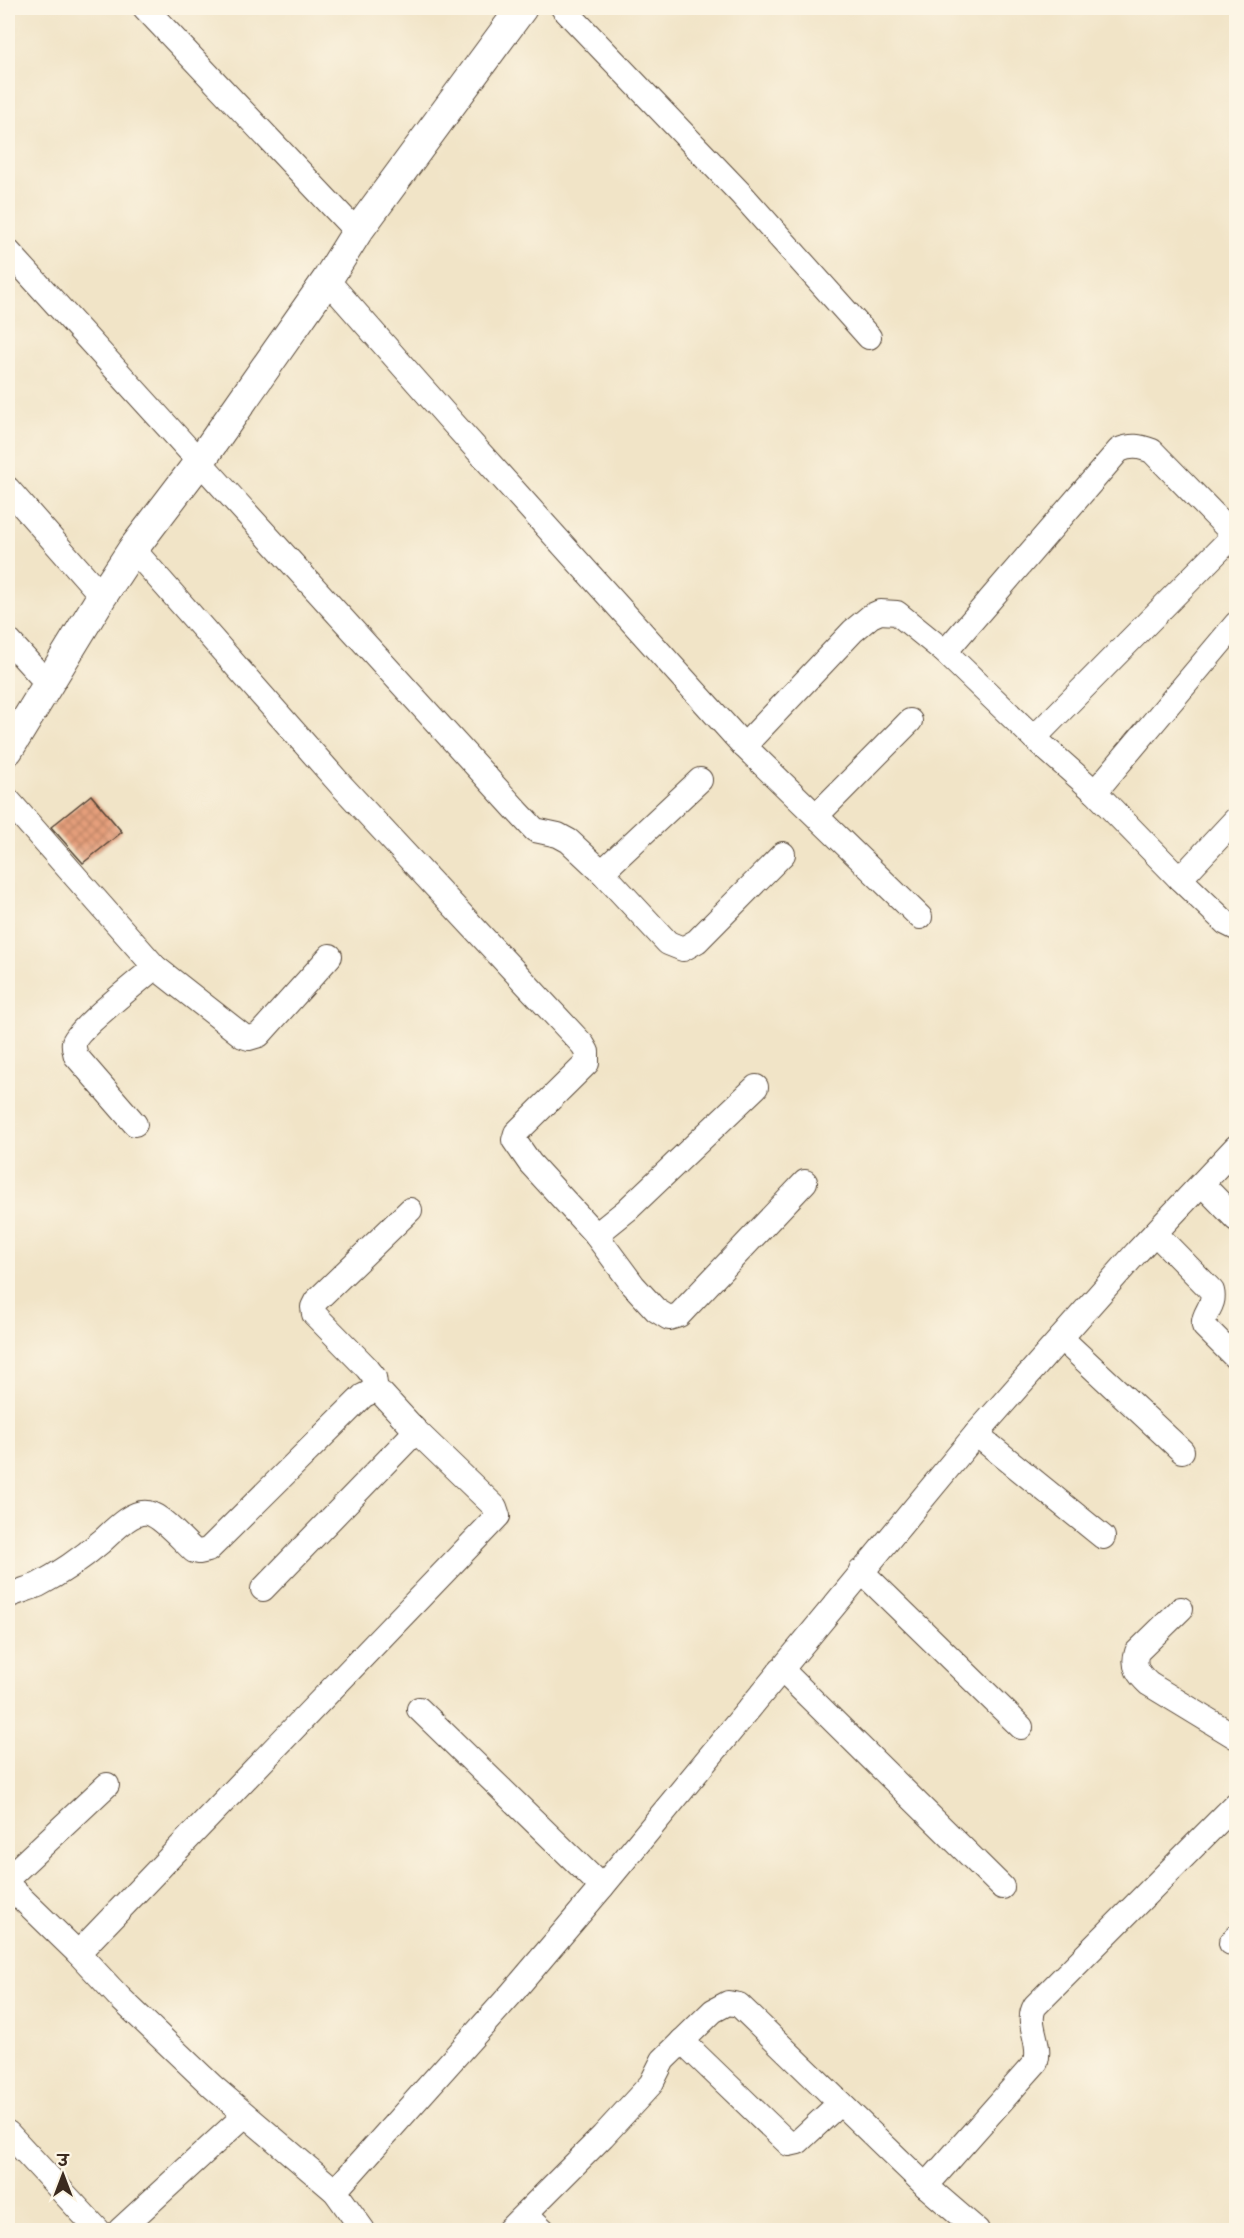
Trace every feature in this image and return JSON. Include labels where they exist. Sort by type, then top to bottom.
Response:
[{"type":"main road","points":[[8,750],[133,549],[200,461],[327,280],[357,232],[522,8]]},
{"type":"street","points":[[145,8],[357,232]]},
{"type":"street","points":[[563,8],[742,195],[869,337]]},
{"type":"street","points":[[8,251],[529,824],[541,833],[564,838],[602,872],[668,944],[683,949],[697,941],[783,854]]},
{"type":"street","points":[[327,280],[744,746],[920,916]]},
{"type":"street","points":[[945,652],[1119,450],[1129,446],[1139,446],[1152,452],[1235,536],[1034,738]]},
{"type":"street","points":[[8,489],[102,596]]},
{"type":"street","points":[[133,549],[340,784],[584,1045],[587,1052],[587,1063],[516,1133],[514,1140],[530,1163],[596,1235],[621,1271],[643,1297],[664,1316],[679,1315],[805,1182]]},
{"type":"street","points":[[744,746],[871,616],[888,611],[897,613],[945,652],[1034,738],[1095,792],[1226,923],[1236,928]]},
{"type":"street","points":[[1095,792],[1236,624]]},
{"type":"street","points":[[8,640],[48,684]]},
{"type":"street","points":[[818,815],[910,721]]},
{"type":"street","points":[[602,872],[700,780]]},
{"type":"street","points":[[8,800],[155,967],[222,1021],[249,1038],[259,1035],[330,956]]},
{"type":"street","points":[[1180,879],[1236,819]]},
{"type":"street","points":[[135,1124],[76,1056],[75,1042],[88,1026],[155,967]]},
{"type":"street","points":[[596,1235],[627,1210],[756,1088]]},
{"type":"street","points":[[334,2191],[505,2002],[976,1434],[1155,1233],[1236,1147]]},
{"type":"street","points":[[1202,1184],[1236,1218]]},
{"type":"street","points":[[376,1391],[374,1377],[314,1314],[313,1307],[316,1301],[410,1210]]},
{"type":"street","points":[[1155,1233],[1212,1291],[1213,1302],[1204,1318],[1204,1326],[1236,1358]]},
{"type":"street","points":[[1061,1338],[1182,1451]]},
{"type":"street","points":[[8,1596],[37,1585],[65,1569],[84,1557],[125,1522],[145,1512],[158,1518],[194,1551],[208,1550],[363,1396],[376,1391],[382,1394],[416,1431],[495,1508],[497,1519],[78,1953]]},
{"type":"street","points":[[263,1589],[416,1431]]},
{"type":"street","points":[[976,1434],[1103,1537]]},
{"type":"street","points":[[861,1571],[1021,1727]]},
{"type":"street","points":[[1181,1609],[1137,1652],[1135,1659],[1138,1671],[1149,1684],[1236,1737]]},
{"type":"street","points":[[781,1669],[1002,1887]]},
{"type":"street","points":[[419,1709],[602,1887]]},
{"type":"street","points":[[8,1878],[106,1785]]},
{"type":"street","points":[[926,2186],[1036,2062],[1039,2054],[1038,2042],[1032,2022],[1032,2012],[1035,2006],[1236,1804]]},
{"type":"street","points":[[8,1885],[78,1953],[120,1998],[245,2115],[334,2191],[363,2230]]},
{"type":"street","points":[[526,2225],[651,2084],[663,2060],[713,2011],[724,2004],[734,2003],[926,2186],[977,2230]]},
{"type":"street","points":[[682,2041],[789,2144],[798,2142],[840,2103]]},
{"type":"street","points":[[120,2230],[245,2115]]},
{"type":"street","points":[[8,2133],[98,2230]]},
{"type":"building","points":[[91,795],[122,832],[83,863],[51,827]]}]
